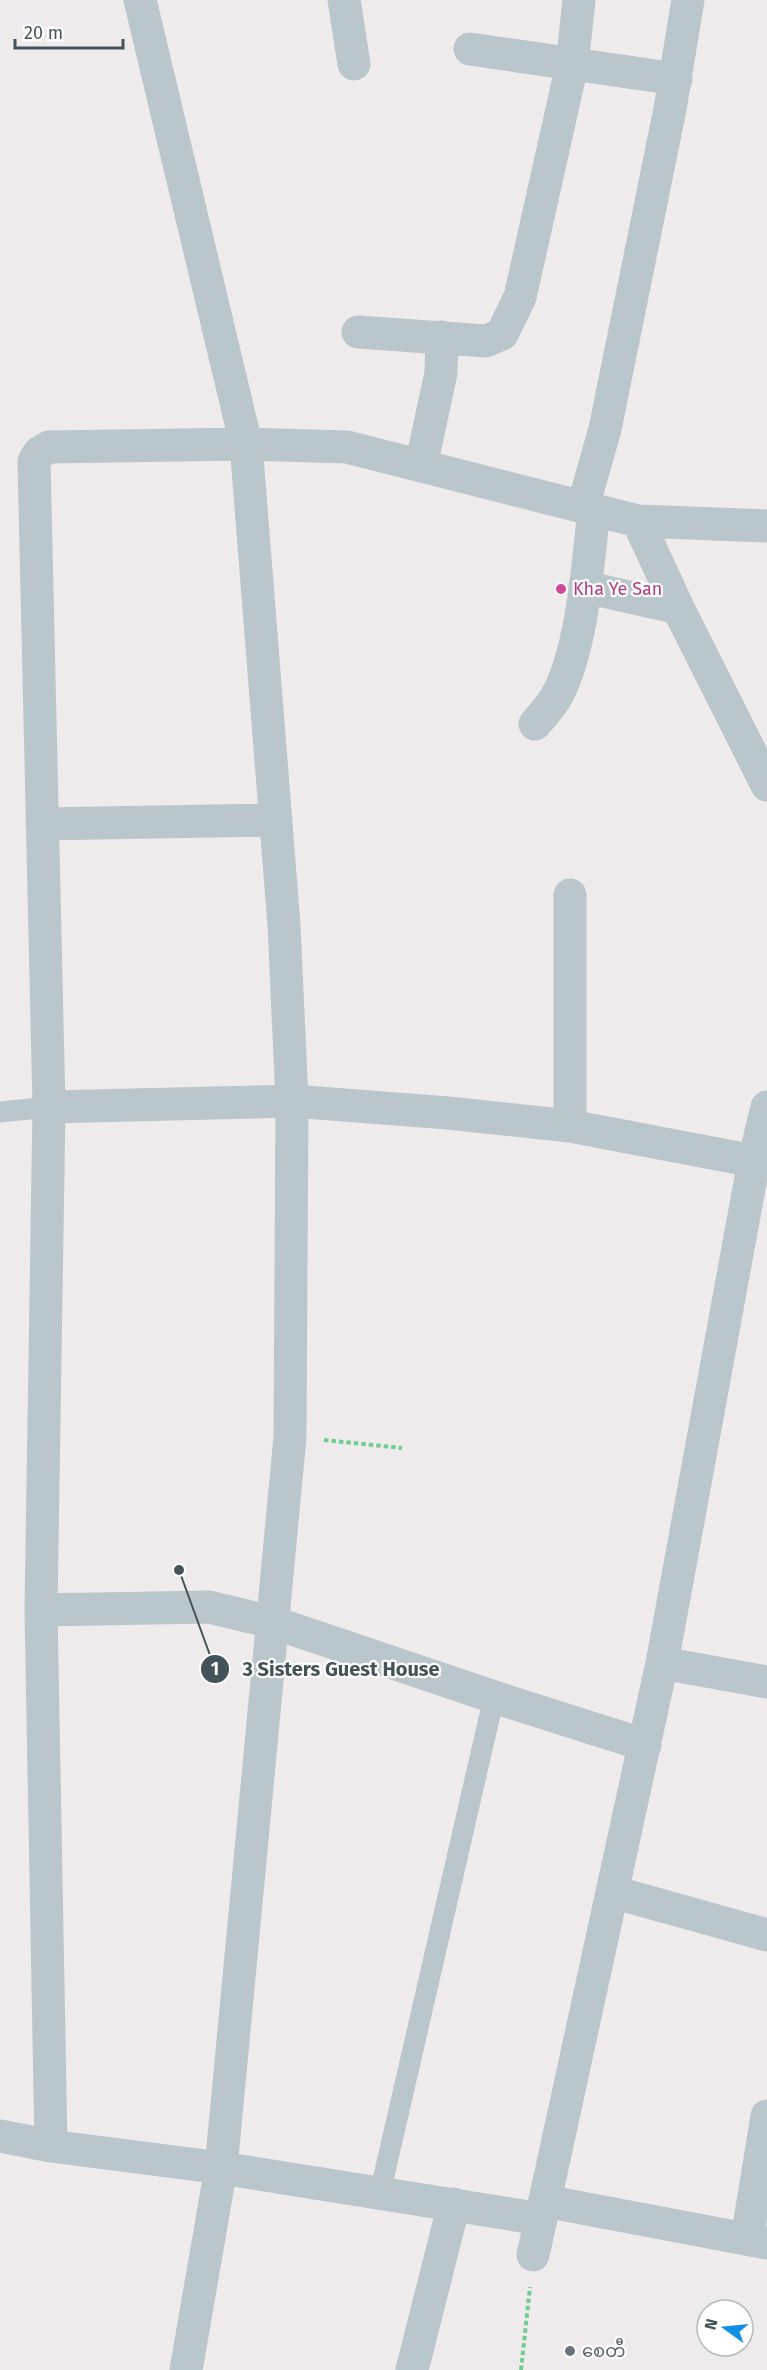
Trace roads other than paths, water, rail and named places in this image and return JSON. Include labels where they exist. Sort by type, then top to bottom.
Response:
[{"type":"street","points":[[140,0],[246,444],[284,925],[292,1101],[290,1437],[220,2168],[186,2370]]},
{"type":"street","points":[[344,0],[354,64]]},
{"type":"street","points":[[358,333],[486,341],[502,334],[520,297],[572,65],[579,0]]},
{"type":"street","points":[[535,724],[556,697],[573,654],[585,587],[589,509],[676,79],[688,0]]},
{"type":"street","points":[[470,50],[676,79]]},
{"type":"street","points":[[421,466],[441,373],[442,337]]},
{"type":"street","points":[[51,2146],[40,1610],[50,1107],[34,461],[39,453],[49,447],[246,444],[347,447],[638,521],[767,526]]},
{"type":"street","points":[[638,521],[678,608],[767,785]]},
{"type":"street","points":[[585,587],[678,608]]},
{"type":"street","points":[[42,824],[276,820]]},
{"type":"street","points":[[570,895],[570,1126]]},
{"type":"street","points":[[50,1107],[292,1101],[448,1113],[570,1126],[754,1161]]},
{"type":"street","points":[[533,2255],[662,1663],[754,1161],[767,1107]]},
{"type":"street","points":[[40,1610],[209,1607],[272,1622],[645,1745]]},
{"type":"street","points":[[662,1663],[767,1682]]},
{"type":"street","points":[[613,1892],[767,1935]]},
{"type":"street","points":[[0,2136],[51,2146],[220,2168],[454,2204],[543,2210],[757,2241],[767,2116]]},
{"type":"street","points":[[412,2370],[454,2204]]},
{"type":"lane","points":[[0,1112],[50,1107]]},
{"type":"lane","points":[[380,2193],[494,1697]]},
{"type":"place","name":"Kha Ye San","points":[[561,589]]},
{"type":"place","name":"3 Sisters Guest House","points":[[179,1570]]},
{"type":"place","name":"စေတီ","points":[[570,2351]]}]
